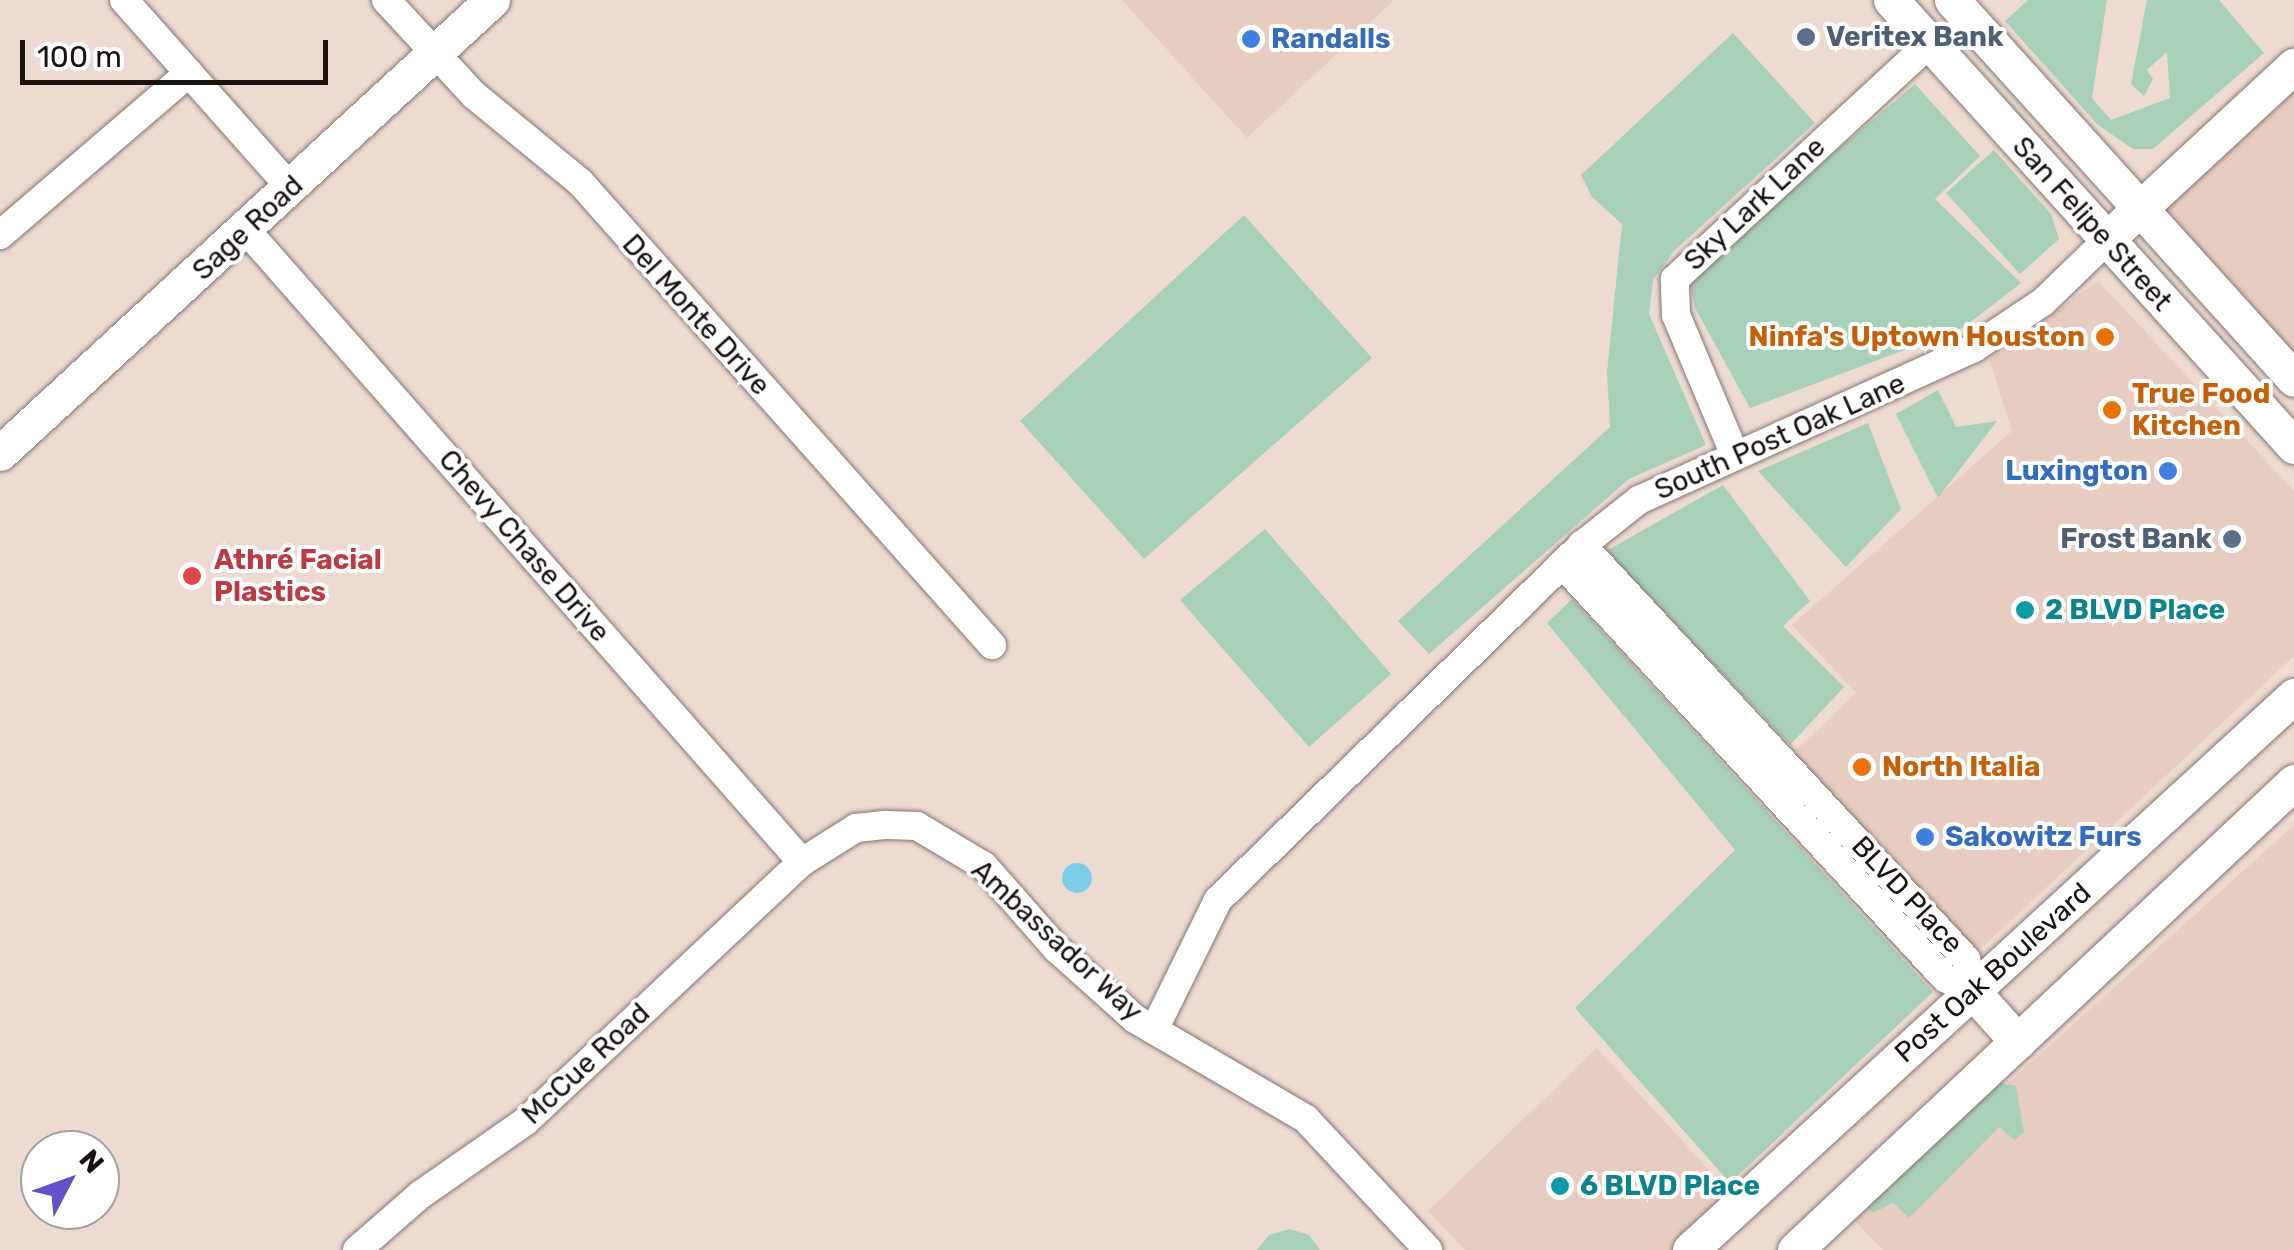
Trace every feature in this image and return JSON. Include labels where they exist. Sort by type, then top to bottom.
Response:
[{"type":"main road","name":"Sage Road","points":[[0,452],[492,0]]},
{"type":"main road","name":"San Felipe Street","points":[[1892,0],[2294,446]]},
{"type":"main road","name":"San Felipe Street","points":[[1952,0],[2294,379]]},
{"type":"main road","name":"South Post Oak Lane","points":[[2106,241],[2294,66]]},
{"type":"main road","name":"Post Oak Boulevard","points":[[1690,1250],[2294,696]]},
{"type":"main road","points":[[1794,1250],[2294,782]]},
{"type":"main road","points":[[1973,992],[2018,1042]]},
{"type":"street","points":[[124,0],[291,188]]},
{"type":"street","name":"Del Monte Drive","points":[[386,0],[432,53],[580,182],[992,646]]},
{"type":"street","name":"Sky Lark Lane","points":[[1734,453],[1676,315],[1675,280],[1929,44]]},
{"type":"street","points":[[0,235],[189,73]]},
{"type":"street","name":"Chevy Chase Drive","points":[[246,230],[802,862]]},
{"type":"street","name":"South Post Oak Lane","points":[[1154,1030],[1218,900],[1572,554],[1639,500],[1734,453],[1974,348],[2043,302],[2106,241]]},
{"type":"street","name":"BLVD Place","points":[[1572,554],[1966,959],[1973,992]]},
{"type":"street","name":"Ambassador Way","points":[[802,862],[856,828],[918,826],[984,866],[1057,948],[1154,1030],[1306,1119],[1428,1250]]},
{"type":"street","name":"McCue Road","points":[[367,1247],[420,1195],[526,1121],[802,862]]},
{"type":"shaded area","points":[[1122,0],[1394,0],[1247,138]]},
{"type":"shaded area","points":[[2294,92],[2294,352],[2166,210]]},
{"type":"shaded area","name":"2 BLVD Place","points":[[2098,281],[2294,491],[2294,656],[1975,954],[1790,756],[1856,693],[1792,625],[2012,431],[1989,359]]},
{"type":"shaded area","points":[[2294,825],[2294,1250],[1883,1250],[1855,1221]]},
{"type":"shaded area","points":[[1597,1048],[1733,1196],[1672,1250],[1465,1250],[1428,1211]]},
{"type":"green space","points":[[2028,0],[2107,0],[2092,98],[2111,120],[2170,98],[2167,52],[2147,70],[2153,79],[2144,96],[2131,84],[2147,0],[2219,0],[2264,53],[2153,149],[2133,149],[2098,125],[2005,21]]},
{"type":"green space","points":[[1733,33],[1815,123],[1674,251],[1653,280],[1649,314],[1706,445],[1629,479],[1429,654],[1398,621],[1610,427],[1607,373],[1622,224],[1592,197],[1581,175]]},
{"type":"green space","points":[[1915,84],[1980,156],[1935,199],[2021,283],[1963,328],[1750,408],[1695,308],[1691,285],[1711,257]]},
{"type":"green space","points":[[1994,150],[2051,214],[2059,239],[2020,274],[1946,193]]},
{"type":"green space","points":[[1244,215],[1372,358],[1144,559],[1020,421]]},
{"type":"green space","points":[[1938,390],[1956,427],[1997,421],[1938,498],[1896,414]]},
{"type":"green space","points":[[1868,423],[1901,509],[1846,567],[1758,471]]},
{"type":"green space","points":[[1723,485],[1810,601],[1783,626],[1844,687],[1790,745],[1606,551]]},
{"type":"green space","points":[[1265,529],[1391,674],[1309,747],[1180,600]]},
{"type":"green space","points":[[1572,599],[1933,992],[1730,1183],[1575,1008],[1735,850],[1547,623]]},
{"type":"green space","points":[[1996,1082],[2016,1086],[2024,1132],[2015,1140],[1999,1127],[1909,1218],[1893,1203],[1873,1213],[1863,1203]]},
{"type":"green space","points":[[1290,1229],[1309,1235],[1320,1250],[1257,1250],[1269,1235]]},
{"type":"water","points":[[1077,863],[1091,872],[1092,878],[1083,892],[1077,893],[1063,884],[1062,878],[1071,864]]},
{"type":"place","name":"Veritex Bank","points":[[1806,37]]},
{"type":"place","name":"Randalls","points":[[1251,39]]},
{"type":"place","name":"Ninfa's Uptown Houston","points":[[2105,337]]},
{"type":"place","name":"True Food Kitchen","points":[[2112,410]]},
{"type":"place","name":"Luxington","points":[[2168,471]]},
{"type":"place","name":"Frost Bank","points":[[2232,539]]},
{"type":"place","name":"Athré Facial Plastics","points":[[192,576]]},
{"type":"place","name":"2 BLVD Place","points":[[2025,610]]},
{"type":"place","name":"North Italia","points":[[1862,767]]},
{"type":"place","name":"Sakowitz Furs","points":[[1925,837]]},
{"type":"place","name":"6 BLVD Place","points":[[1560,1186]]}]
